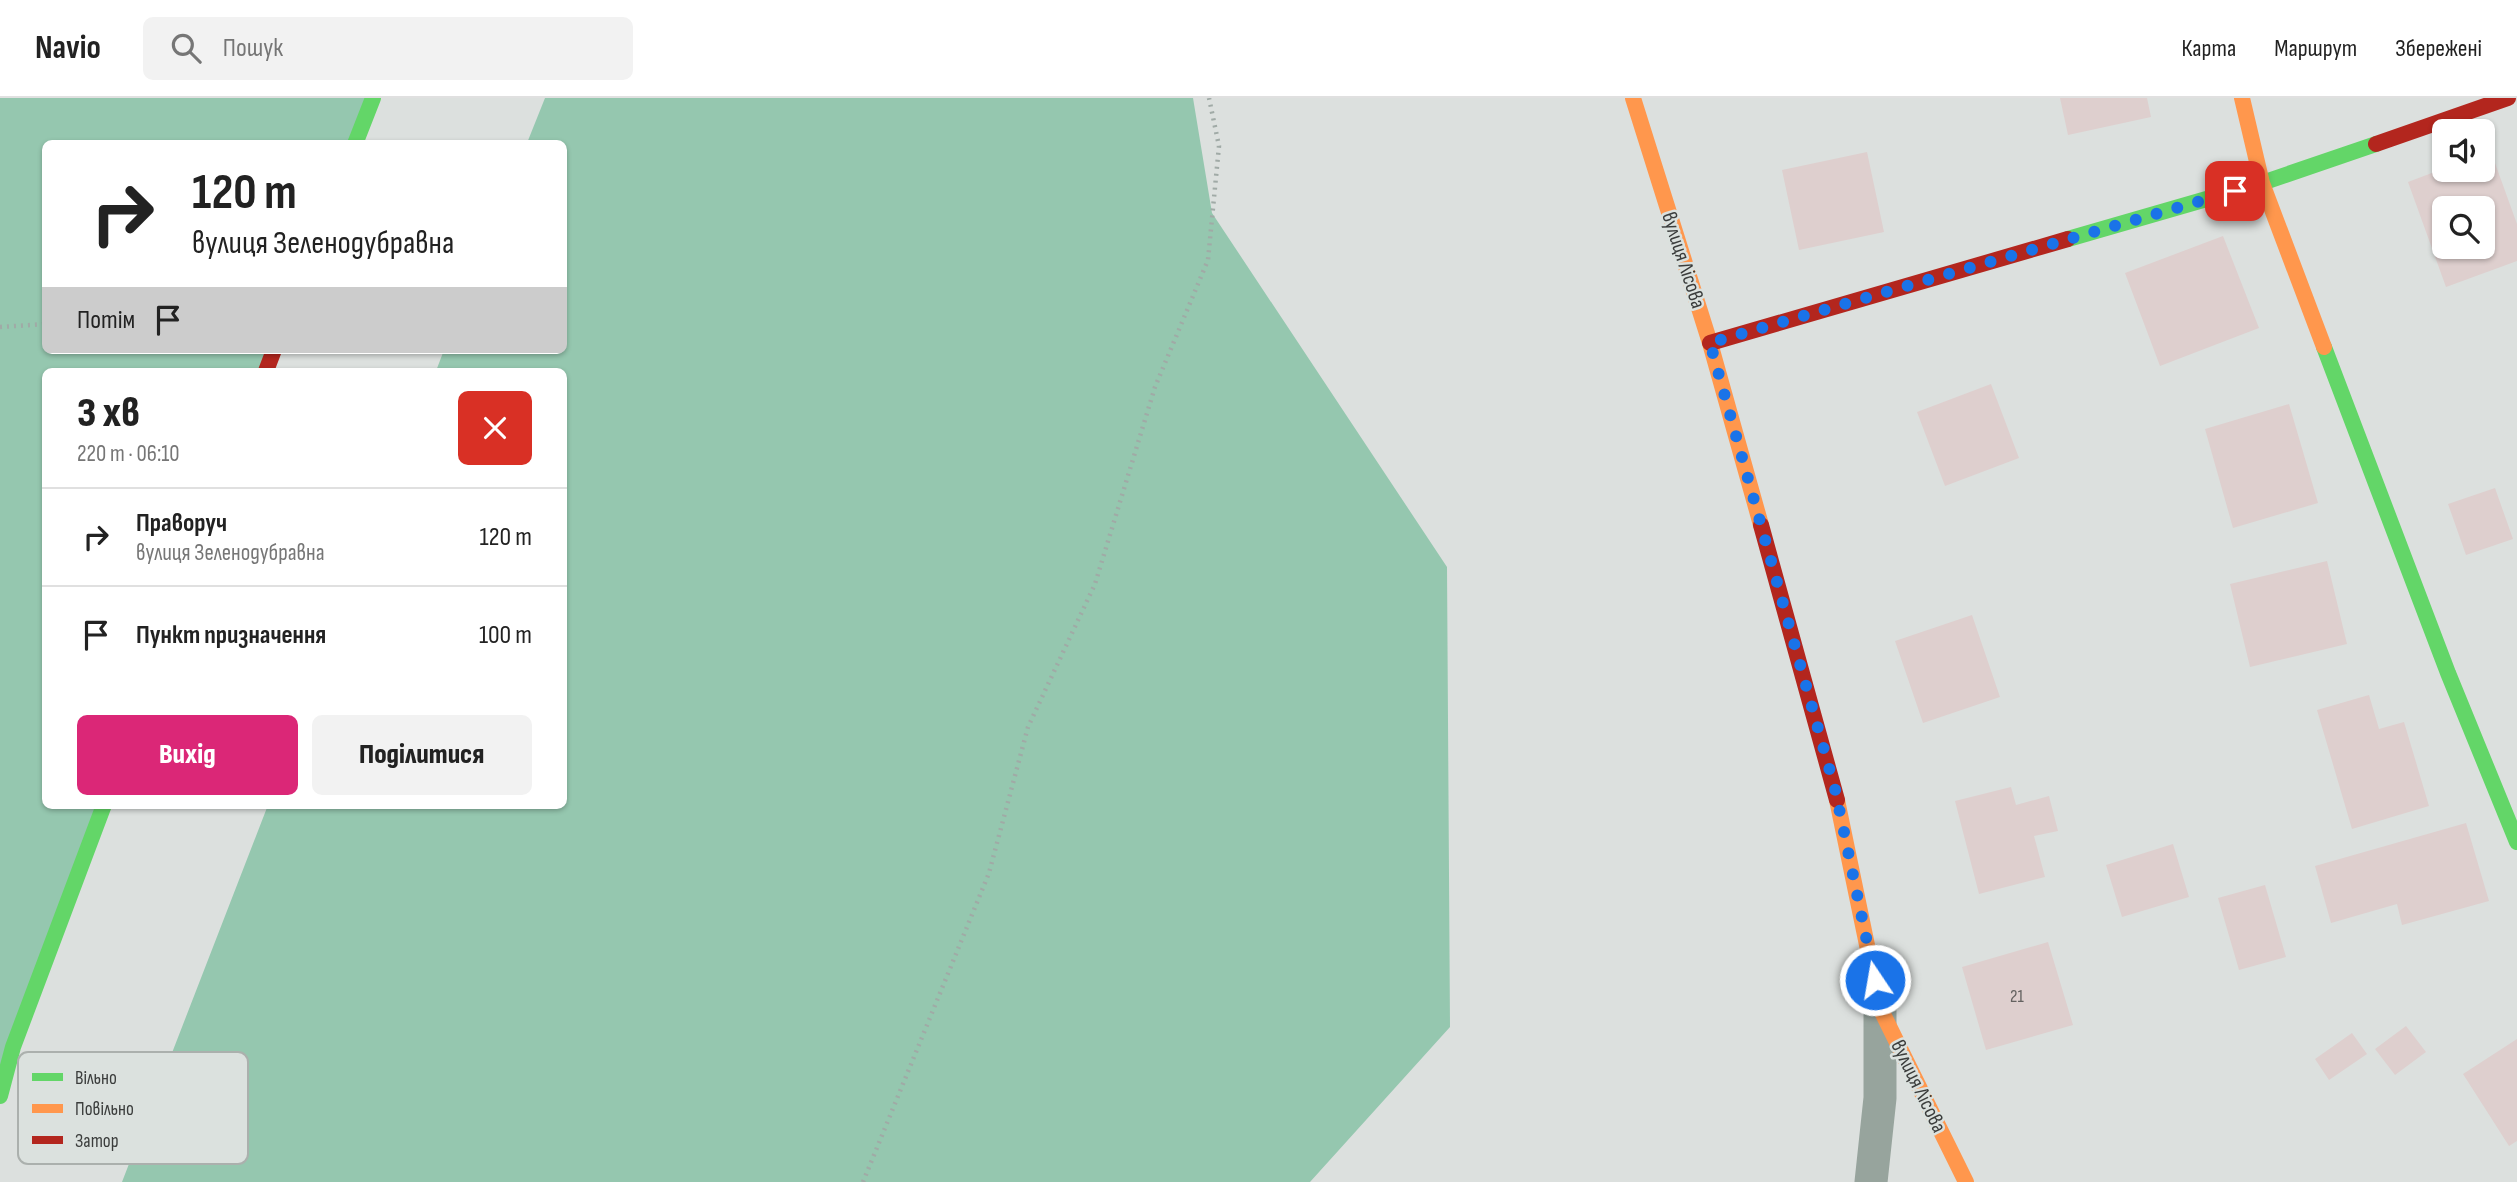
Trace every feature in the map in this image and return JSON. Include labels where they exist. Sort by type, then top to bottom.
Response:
[{"type":"street","points":[[357,140],[373,98]]},
{"type":"street","name":"вулиця Лісова","points":[[1633,98],[1710,343],[1835,789],[1880,1007],[1966,1182]]},
{"type":"street","points":[[2242,98],[2262,183],[2448,673],[2517,842]]},
{"type":"street","points":[[1710,343],[2262,183],[2508,98]]},
{"type":"street","points":[[0,1096],[13,1047],[102,809]]},
{"type":"street","points":[[1871,1182],[1880,1098],[1880,1007]]},
{"type":"path","points":[[863,1182],[989,873],[1028,727],[1095,583],[1155,387],[1208,260],[1219,146],[1209,98]]},
{"type":"path","points":[[0,327],[42,324]]},
{"type":"green space","points":[[0,98],[373,98],[356,140],[42,140],[42,354],[272,354],[267,368],[42,368],[42,809],[103,809],[0,1096]]},
{"type":"green space","points":[[545,98],[1193,98],[1212,213],[1447,567],[1450,1027],[1310,1182],[122,1182],[129,1164],[248,1164],[248,1052],[172,1052],[266,809],[567,809],[567,368],[437,368],[442,354],[567,354],[567,140],[528,140]]},
{"type":"building","points":[[2060,98],[2147,98],[2151,117],[2068,135]]},
{"type":"building","points":[[1867,152],[1884,232],[1799,250],[1782,170]]},
{"type":"building","points":[[2495,163],[2517,224],[2517,261],[2446,287],[2436,259],[2495,259],[2495,196],[2432,196],[2432,248],[2408,182],[2432,173],[2432,182],[2495,182]]},
{"type":"building","points":[[2223,236],[2259,328],[2160,366],[2125,273]]},
{"type":"building","points":[[1991,384],[2019,458],[1945,486],[1917,412]]},
{"type":"building","points":[[2289,404],[2318,503],[2233,528],[2205,429]]},
{"type":"building","points":[[2495,488],[2513,539],[2466,555],[2448,504]]},
{"type":"building","points":[[2327,561],[2347,644],[2250,667],[2230,584]]},
{"type":"building","points":[[1972,615],[2000,697],[1923,723],[1895,641]]},
{"type":"building","points":[[2369,695],[2379,729],[2404,722],[2429,806],[2352,829],[2317,710]]},
{"type":"building","points":[[2011,787],[2016,805],[2049,796],[2058,831],[2034,836],[2045,877],[1979,894],[1955,801]]},
{"type":"building","points":[[2466,823],[2489,901],[2402,925],[2397,904],[2331,923],[2315,866]]},
{"type":"building","points":[[2173,844],[2189,897],[2122,917],[2106,865]]},
{"type":"building","points":[[2265,885],[2286,957],[2239,970],[2218,898]]},
{"type":"building","points":[[2048,942],[2073,1025],[1986,1050],[1962,967]]},
{"type":"building","points":[[2406,1026],[2426,1052],[2395,1075],[2375,1049]]},
{"type":"building","points":[[2352,1033],[2367,1054],[2329,1080],[2315,1059]]},
{"type":"building","points":[[2517,1039],[2517,1141],[2509,1146],[2463,1074]]},
{"type":"traffic: fast","points":[[357,140],[373,98]]},
{"type":"traffic: fast","points":[[2068,239],[2262,183],[2376,144]]},
{"type":"traffic: fast","points":[[2324,347],[2448,673],[2517,842]]},
{"type":"traffic: fast","points":[[0,1096],[13,1047],[102,809]]},
{"type":"traffic: slow","points":[[1633,98],[1710,343],[1761,525]]},
{"type":"traffic: slow","points":[[2242,98],[2262,183],[2324,347]]},
{"type":"traffic: slow","points":[[1837,800],[1880,1008],[1966,1182]]},
{"type":"traffic: jam","points":[[2376,144],[2508,98]]},
{"type":"traffic: jam","points":[[1710,343],[2068,239]]},
{"type":"traffic: jam","points":[[267,368],[272,354]]},
{"type":"traffic: jam","points":[[1761,525],[1837,800]]},
{"type":"route","points":[[1875,980],[1835,789],[1710,343],[2235,191]]}]
